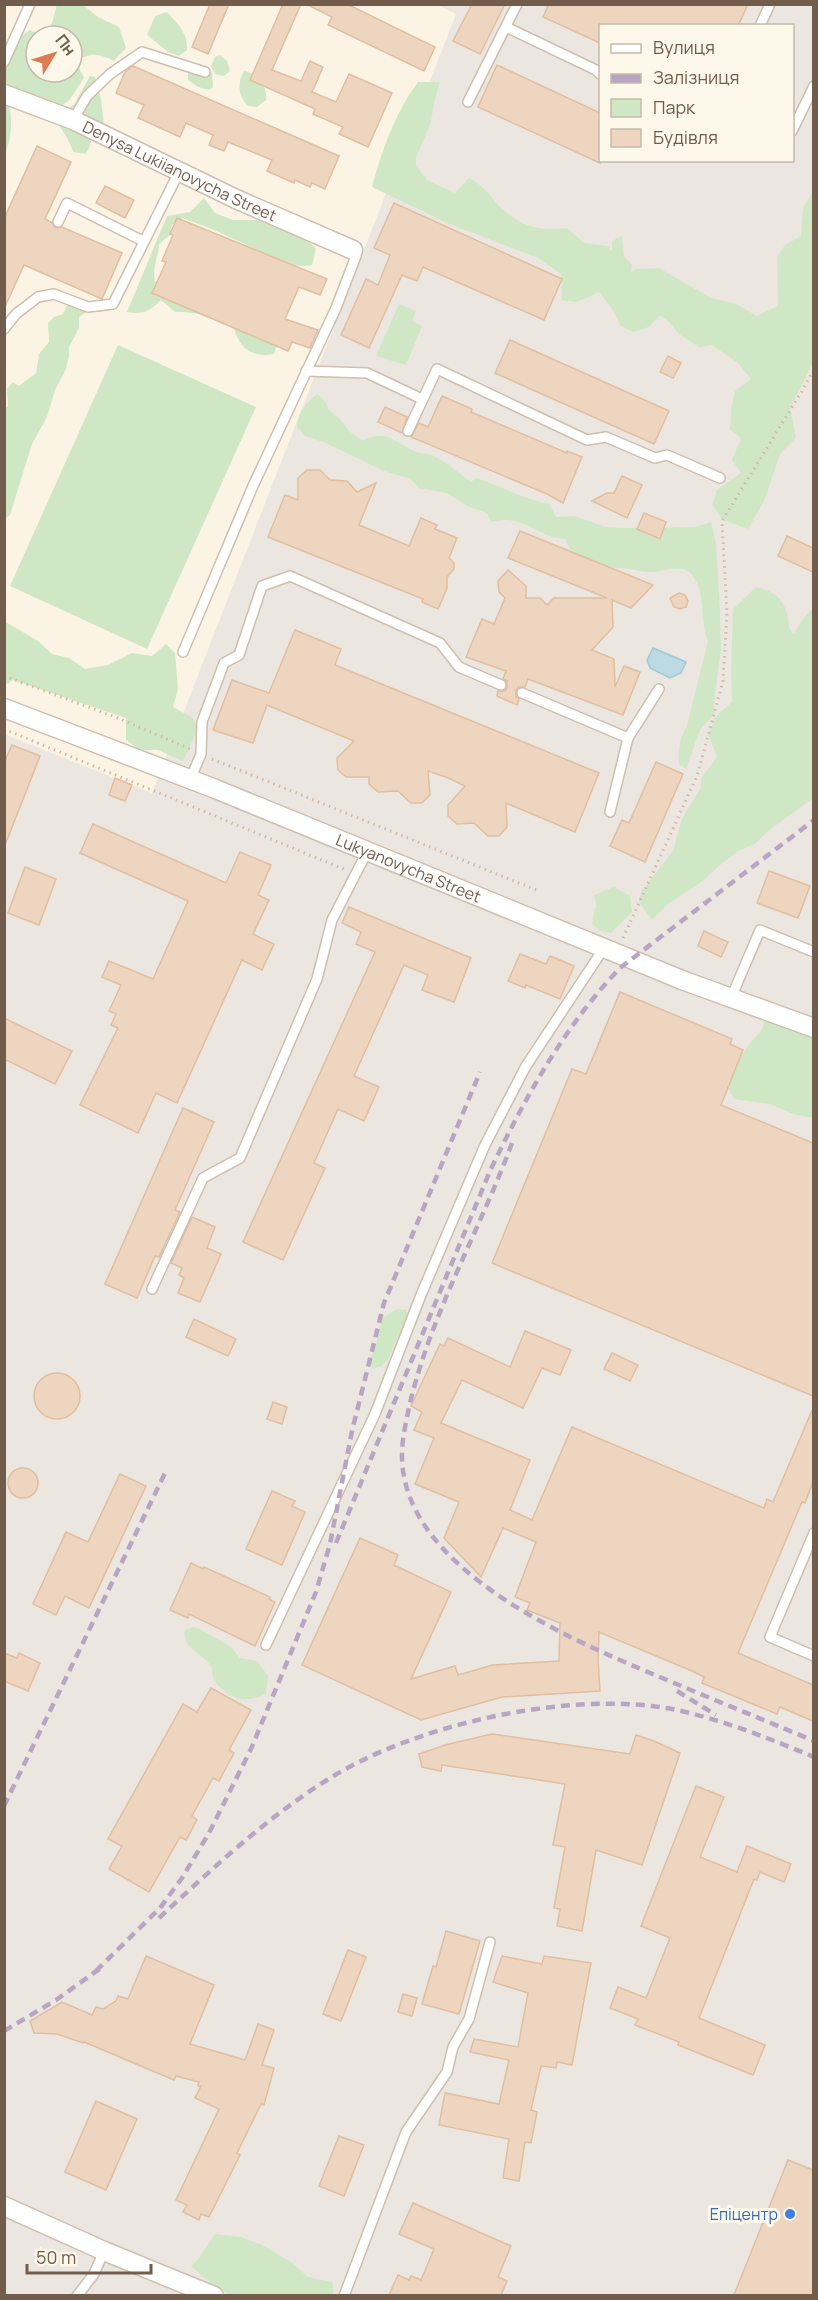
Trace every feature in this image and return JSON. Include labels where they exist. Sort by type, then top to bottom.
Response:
[{"type":"street","name":"Denysa Lukiianovycha Street","points":[[4,94],[72,120],[179,172],[353,250]]},
{"type":"street","name":"Lukyanovycha Street","points":[[4,708],[190,780],[610,951],[813,1028]]},
{"type":"street","points":[[4,2206],[104,2252],[214,2295]]},
{"type":"lane","points":[[4,62],[30,4]]},
{"type":"lane","points":[[468,102],[517,4]]},
{"type":"lane","points":[[761,24],[770,4]]},
{"type":"lane","points":[[506,27],[599,73]]},
{"type":"lane","points":[[72,120],[87,96],[110,74],[142,52],[205,72]]},
{"type":"lane","points":[[794,127],[813,86]]},
{"type":"lane","points":[[4,329],[16,314],[38,297],[54,294],[88,307],[113,304],[179,172]]},
{"type":"lane","points":[[58,222],[67,203],[143,241]]},
{"type":"lane","points":[[183,651],[253,486],[336,308],[356,256],[353,250]]},
{"type":"lane","points":[[408,431],[436,369],[587,440],[606,437],[655,458],[667,455],[720,478]]},
{"type":"lane","points":[[306,371],[367,373],[422,399]]},
{"type":"lane","points":[[190,780],[201,754],[202,722],[224,663],[239,655],[262,586],[290,576],[440,643],[459,666],[501,684]]},
{"type":"lane","points":[[610,812],[627,738],[659,689]]},
{"type":"lane","points":[[522,693],[627,738]]},
{"type":"lane","points":[[152,1289],[203,1178],[240,1158],[317,979],[332,920],[367,852]]},
{"type":"lane","points":[[731,998],[760,930],[813,952]]},
{"type":"lane","points":[[266,1645],[375,1414],[421,1295],[485,1145],[526,1066],[610,951]]},
{"type":"lane","points":[[813,1533],[770,1636],[813,1656]]},
{"type":"lane","points":[[344,2295],[406,2132],[447,2072],[453,2048],[469,2019],[490,1942]]},
{"type":"lane","points":[[77,2295],[93,2274],[104,2252]]},
{"type":"path","points":[[610,951],[697,776],[723,681],[728,613],[722,521],[802,391],[813,369]]},
{"type":"path","points":[[4,676],[118,718],[539,891]]},
{"type":"path","points":[[4,729],[356,874]]},
{"type":"shaded area","points":[[438,5],[813,5],[813,2295],[5,2295],[4,734],[152,793],[456,14]]},
{"type":"green space","points":[[57,4],[83,5],[98,17],[119,27],[126,48],[114,61],[104,56],[84,57],[84,24],[52,23]]},
{"type":"green space","points":[[167,12],[186,39],[187,50],[179,56],[168,52],[147,35],[155,16]]},
{"type":"green space","points":[[24,34],[24,84],[80,84],[70,99],[59,108],[28,93],[17,92],[5,82],[6,50]]},
{"type":"green space","points":[[220,55],[227,61],[230,71],[224,76],[215,74],[211,66],[215,57]]},
{"type":"green space","points":[[202,66],[212,72],[213,87],[209,90],[198,87],[188,80],[188,70]]},
{"type":"green space","points":[[244,71],[257,77],[265,90],[266,100],[257,107],[248,106],[240,94]]},
{"type":"green space","points":[[90,76],[95,77],[101,99],[104,126],[93,134],[85,154],[73,152],[56,118],[59,112],[74,105]]},
{"type":"green space","points":[[418,82],[440,82],[431,122],[416,158],[416,166],[427,180],[455,193],[469,178],[518,221],[545,229],[567,228],[584,243],[608,246],[612,251],[612,241],[622,236],[624,256],[632,265],[631,272],[636,269],[659,268],[711,298],[736,304],[757,316],[778,306],[777,257],[785,245],[801,236],[803,209],[813,191],[813,362],[790,409],[796,438],[780,454],[764,501],[748,529],[723,520],[712,505],[717,490],[741,473],[732,460],[741,438],[730,430],[731,410],[735,391],[751,379],[738,363],[712,345],[699,347],[679,334],[660,315],[649,327],[633,332],[620,325],[613,310],[599,292],[577,302],[562,300],[561,274],[538,258],[447,223],[372,187],[390,132]]},
{"type":"green space","points":[[5,99],[8,100],[10,107],[11,121],[5,154]]},
{"type":"green space","points":[[204,198],[215,213],[233,220],[268,220],[304,236],[316,249],[312,265],[293,265],[283,262],[221,233],[182,218],[172,225],[170,235],[159,244],[155,282],[163,278],[217,311],[201,314],[175,312],[161,300],[146,311],[127,312],[167,216],[190,212]]},
{"type":"green space","points":[[70,298],[85,306],[113,299],[113,304],[101,312],[89,310],[79,317],[79,328],[69,347],[66,369],[55,390],[47,417],[32,444],[10,515],[5,519],[4,410],[8,406],[7,389],[13,382],[19,386],[36,373],[39,354],[49,342],[48,323],[54,317],[63,314]]},
{"type":"green space","points":[[399,304],[416,311],[412,321],[422,326],[406,365],[376,356]]},
{"type":"green space","points":[[232,319],[280,337],[274,354],[257,354],[244,347],[236,335]]},
{"type":"green space","points":[[118,345],[256,407],[147,649],[10,586]]},
{"type":"green space","points":[[318,394],[326,402],[328,409],[350,432],[362,440],[385,436],[416,452],[432,455],[471,482],[476,478],[549,504],[556,517],[575,516],[605,527],[625,528],[695,527],[711,522],[716,543],[721,648],[714,702],[715,713],[700,730],[686,769],[679,764],[680,744],[687,726],[708,641],[700,591],[692,575],[683,569],[648,572],[624,568],[610,569],[589,559],[574,557],[565,539],[546,535],[522,523],[503,520],[491,522],[487,513],[469,507],[447,493],[419,488],[411,479],[384,471],[326,443],[305,436],[297,427],[299,416],[306,404]]},
{"type":"green space","points":[[756,587],[771,592],[781,600],[787,612],[789,628],[794,634],[802,620],[813,608],[813,798],[768,831],[755,844],[738,851],[699,884],[669,903],[652,920],[639,902],[641,892],[673,851],[682,819],[700,789],[702,777],[717,757],[708,734],[716,716],[732,702],[733,609]]},
{"type":"green space","points":[[4,621],[38,641],[52,654],[69,658],[85,669],[108,665],[132,653],[152,656],[166,644],[175,653],[178,689],[173,707],[193,718],[198,729],[183,761],[158,750],[140,750],[126,740],[126,718],[13,680],[5,685]]},
{"type":"green space","points":[[614,887],[630,896],[632,912],[611,933],[600,931],[592,924],[595,907],[597,909],[594,895]]},
{"type":"green space","points":[[766,1016],[813,1026],[813,1118],[793,1114],[770,1104],[734,1099],[724,1081],[762,1030]]},
{"type":"green space","points":[[397,1309],[407,1310],[407,1323],[396,1340],[389,1358],[382,1366],[372,1369],[370,1358],[375,1350],[382,1319]]},
{"type":"green space","points":[[192,1627],[198,1628],[231,1647],[240,1658],[257,1661],[268,1676],[266,1694],[244,1699],[234,1697],[223,1690],[214,1680],[212,1668],[207,1661],[187,1642],[185,1630]]},
{"type":"green space","points":[[215,2234],[240,2237],[260,2244],[291,2262],[308,2277],[332,2282],[334,2295],[231,2295],[213,2285],[191,2266]]},
{"type":"water","points":[[653,648],[686,662],[681,673],[670,678],[650,668],[647,660]]},
{"type":"building","points":[[210,4],[229,4],[208,54],[192,47]]},
{"type":"building","points":[[283,4],[301,4],[272,70],[301,81],[310,61],[323,67],[312,92],[336,102],[349,74],[392,93],[368,147],[339,134],[343,127],[313,114],[315,109],[250,80]]},
{"type":"building","points":[[306,4],[347,4],[435,47],[424,71],[328,25],[332,17]]},
{"type":"building","points":[[472,4],[505,4],[480,54],[453,41]]},
{"type":"building","points":[[549,4],[748,4],[739,24],[599,24],[599,43],[543,17]]},
{"type":"building","points":[[497,65],[599,113],[600,163],[478,107]]},
{"type":"building","points":[[133,66],[339,156],[325,189],[312,183],[310,187],[295,180],[294,183],[267,171],[272,160],[228,142],[224,151],[209,145],[213,135],[186,123],[180,137],[138,118],[144,105],[116,93],[125,72]]},
{"type":"building","points":[[37,146],[71,162],[45,219],[56,228],[62,227],[122,253],[102,299],[24,265],[4,309],[4,219]]},
{"type":"building","points":[[105,186],[134,200],[125,218],[96,203]]},
{"type":"building","points":[[394,203],[562,279],[544,320],[423,267],[417,281],[402,275],[369,348],[341,335],[366,279],[378,285],[390,255],[374,248]]},
{"type":"building","points":[[177,218],[327,279],[320,295],[299,287],[285,319],[318,330],[310,348],[292,342],[288,351],[152,293],[166,262],[162,261],[173,235],[170,234]]},
{"type":"building","points":[[510,340],[669,411],[654,444],[495,373]]},
{"type":"building","points":[[668,356],[681,363],[673,378],[660,372]]},
{"type":"building","points":[[442,396],[472,409],[471,412],[567,453],[567,451],[582,457],[563,503],[547,494],[411,437],[419,423],[428,427]]},
{"type":"building","points":[[385,407],[407,417],[402,433],[378,422]]},
{"type":"building","points":[[307,470],[320,470],[330,480],[347,481],[357,492],[376,483],[359,525],[409,546],[421,518],[437,525],[435,529],[457,538],[449,558],[454,563],[454,569],[447,577],[447,588],[438,609],[422,602],[423,599],[268,537],[285,495],[298,500],[298,478]]},
{"type":"building","points":[[622,476],[642,485],[627,518],[592,501],[607,493],[614,493]]},
{"type":"building","points":[[644,513],[666,522],[660,539],[637,529]]},
{"type":"building","points":[[520,531],[653,585],[631,608],[612,600],[613,627],[592,650],[614,659],[615,687],[624,666],[640,672],[623,715],[528,679],[525,687],[518,687],[516,691],[516,697],[519,699],[517,705],[497,696],[498,691],[505,691],[507,687],[507,681],[503,679],[506,671],[466,657],[482,619],[494,624],[505,598],[499,592],[498,581],[508,570],[526,586],[526,598],[540,598],[547,605],[554,598],[607,598],[508,558]]},
{"type":"building","points":[[787,536],[813,548],[813,572],[778,556]]},
{"type":"building","points":[[679,593],[685,595],[688,601],[686,607],[680,609],[674,607],[670,598]]},
{"type":"building","points":[[295,630],[341,649],[335,665],[599,773],[575,832],[506,803],[507,827],[499,836],[488,836],[474,823],[457,824],[448,816],[448,805],[465,786],[428,771],[430,795],[422,803],[411,803],[398,791],[378,792],[369,784],[369,777],[346,777],[338,770],[337,758],[354,741],[267,705],[253,743],[213,730],[232,680],[269,693]]},
{"type":"building","points":[[12,745],[40,756],[5,845],[4,763]]},
{"type":"building","points":[[656,762],[683,774],[645,862],[610,846],[622,820],[629,823]]},
{"type":"building","points":[[115,778],[132,785],[125,801],[109,795]]},
{"type":"building","points":[[93,824],[226,883],[240,852],[271,865],[258,895],[269,900],[253,934],[274,944],[262,970],[242,960],[177,1103],[156,1093],[138,1133],[80,1105],[118,1028],[111,1025],[116,1014],[109,1011],[121,985],[102,977],[109,961],[153,979],[188,901],[80,853]]},
{"type":"building","points":[[25,867],[56,879],[39,925],[8,913]]},
{"type":"building","points":[[769,871],[810,886],[798,918],[757,903]]},
{"type":"building","points":[[349,907],[471,958],[454,1002],[422,990],[428,975],[404,965],[354,1076],[379,1087],[364,1121],[338,1109],[314,1163],[325,1168],[283,1260],[243,1242],[375,952],[356,944],[361,932],[342,923]]},
{"type":"building","points":[[704,931],[728,942],[721,957],[698,946]]},
{"type":"building","points":[[520,954],[546,964],[550,956],[574,966],[560,999],[526,985],[525,988],[508,981]]},
{"type":"building","points":[[620,992],[732,1039],[730,1044],[743,1050],[721,1105],[813,1143],[813,1396],[492,1263],[572,1069],[586,1074]]},
{"type":"building","points":[[4,1018],[72,1051],[55,1084],[4,1059]]},
{"type":"building","points":[[183,1108],[214,1122],[175,1210],[180,1212],[159,1257],[155,1256],[137,1298],[105,1284]]},
{"type":"building","points":[[192,1217],[215,1227],[207,1248],[221,1254],[200,1302],[178,1293],[184,1278],[179,1275],[182,1268],[171,1263]]},
{"type":"building","points":[[194,1319],[236,1339],[228,1356],[186,1337]]},
{"type":"building","points":[[525,1331],[571,1350],[560,1375],[542,1368],[523,1408],[462,1380],[441,1423],[530,1460],[510,1510],[532,1520],[572,1427],[764,1508],[767,1499],[773,1502],[813,1408],[813,1482],[805,1503],[802,1502],[738,1653],[813,1685],[813,1721],[780,1707],[777,1714],[702,1683],[704,1677],[692,1671],[599,1632],[600,1691],[502,1697],[421,1720],[302,1665],[360,1538],[398,1555],[394,1565],[451,1592],[411,1679],[455,1666],[458,1675],[493,1665],[559,1661],[560,1623],[527,1610],[530,1603],[515,1597],[536,1542],[503,1528],[481,1577],[444,1538],[459,1502],[415,1484],[434,1438],[414,1430],[422,1412],[411,1406],[440,1344],[444,1346],[448,1338],[510,1367]]},
{"type":"building","points":[[612,1353],[638,1365],[630,1381],[604,1369]]},
{"type":"building","points":[[57,1373],[73,1380],[80,1396],[73,1412],[57,1419],[41,1412],[34,1396],[41,1380]]},
{"type":"building","points":[[273,1402],[287,1407],[282,1424],[267,1419]]},
{"type":"building","points":[[23,1468],[34,1472],[38,1483],[34,1494],[23,1498],[12,1494],[8,1483],[12,1472]]},
{"type":"building","points":[[120,1474],[146,1486],[89,1608],[65,1596],[56,1615],[33,1604],[66,1532],[88,1542]]},
{"type":"building","points":[[272,1491],[295,1501],[292,1506],[305,1512],[282,1565],[246,1549]]},
{"type":"building","points":[[191,1563],[270,1597],[269,1599],[275,1602],[255,1646],[189,1614],[188,1618],[170,1610]]},
{"type":"building","points":[[4,1653],[17,1658],[19,1653],[40,1663],[28,1691],[4,1681]]},
{"type":"building","points":[[211,1688],[251,1710],[229,1750],[234,1753],[219,1781],[213,1778],[192,1816],[197,1820],[186,1840],[180,1837],[149,1892],[109,1869],[122,1846],[108,1839],[183,1704],[197,1712]]},
{"type":"building","points":[[492,1734],[630,1754],[636,1735],[680,1753],[642,1865],[596,1850],[582,1931],[557,1926],[560,1909],[554,1908],[565,1847],[553,1845],[565,1784],[442,1765],[441,1771],[422,1767],[419,1754],[445,1745]]},
{"type":"building","points":[[696,1786],[724,1797],[700,1857],[737,1872],[747,1846],[791,1864],[784,1882],[760,1872],[757,1880],[754,1879],[699,2018],[765,2045],[753,2075],[635,2025],[638,2019],[610,2008],[618,1987],[646,1998],[670,1938],[641,1926]]},
{"type":"building","points":[[446,1931],[480,1941],[459,2014],[422,2004]]},
{"type":"building","points":[[348,1950],[366,1957],[341,2021],[323,2014]]},
{"type":"building","points":[[146,1956],[214,1985],[190,2044],[245,2060],[258,2024],[274,2030],[262,2065],[274,2068],[264,2105],[261,2104],[237,2153],[240,2155],[209,2217],[201,2214],[199,2220],[183,2212],[187,2205],[176,2200],[219,2109],[195,2098],[201,2086],[198,2086],[199,2082],[176,2076],[174,2080],[84,2042],[57,2034],[34,2033],[30,2021],[62,2002],[92,2015],[96,2007],[103,2009],[116,2001],[118,1996],[128,1999]]},
{"type":"building","points":[[502,1956],[542,1964],[544,1956],[591,1963],[572,2065],[557,2062],[556,2068],[541,2066],[531,2110],[537,2112],[531,2143],[525,2142],[519,2181],[503,2178],[509,2139],[439,2125],[445,2093],[499,2104],[509,2060],[470,2052],[474,2039],[518,2047],[528,1993],[493,1982]]},
{"type":"building","points":[[403,1994],[417,1998],[412,2016],[398,2012]]},
{"type":"building","points":[[96,2101],[137,2119],[106,2190],[65,2172]]},
{"type":"building","points":[[339,2136],[364,2145],[344,2196],[319,2186]]},
{"type":"building","name":"Епіцентр","points":[[788,2160],[813,2170],[813,2295],[734,2295]]},
{"type":"building","points":[[413,2203],[511,2246],[498,2277],[507,2281],[501,2295],[389,2295],[398,2275],[409,2280],[411,2276],[421,2280],[434,2249],[399,2234]]},
{"type":"railway","points":[[336,1543],[490,1171],[531,1091],[563,1039],[599,991],[620,968],[814,820]]},
{"type":"railway","points":[[96,1971],[160,1908],[182,1878],[209,1833],[251,1749],[316,1592],[330,1544],[352,1431],[384,1303],[480,1072]]},
{"type":"railway","points":[[512,1143],[435,1326],[421,1363],[411,1401],[403,1440],[406,1486],[426,1527],[458,1564],[500,1596],[546,1624],[640,1669],[814,1741]]},
{"type":"railway","points":[[4,1806],[167,1469]]},
{"type":"railway","points":[[677,1691],[716,1715]]},
{"type":"railway","points":[[159,1918],[261,1828],[327,1780],[363,1760],[404,1743],[494,1716],[541,1708],[587,1704],[631,1704],[672,1709],[762,1736],[814,1757]]},
{"type":"railway","points":[[4,2031],[56,2000],[102,1967]]},
{"type":"place","name":"Епіцентр","points":[[790,2214]]}]
